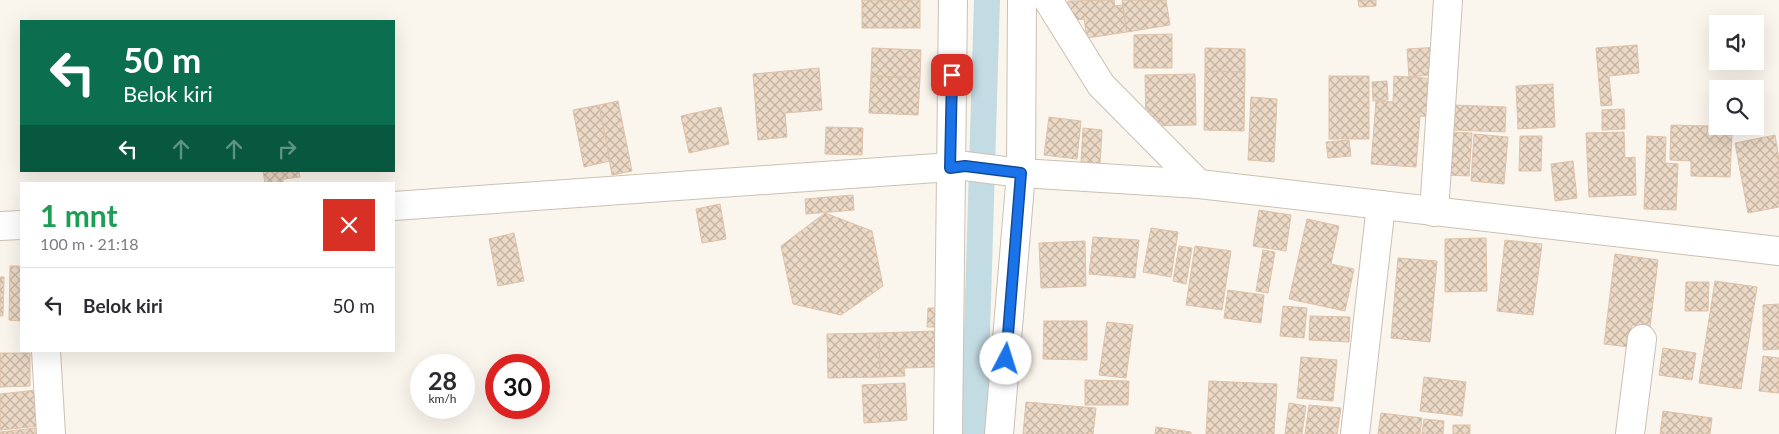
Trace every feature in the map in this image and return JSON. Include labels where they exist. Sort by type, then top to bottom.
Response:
[{"type":"street","points":[[948,434],[958,167],[954,0]]},
{"type":"street","points":[[999,434],[1022,0]]},
{"type":"street","points":[[1048,0],[1101,86],[1199,184]]},
{"type":"street","points":[[1434,212],[1448,0]]},
{"type":"street","points":[[395,206],[958,167],[1199,184],[1779,251]]},
{"type":"street","points":[[1355,434],[1381,205]]},
{"type":"street","points":[[0,226],[20,225]]},
{"type":"street","points":[[1630,434],[1642,339]]},
{"type":"street","points":[[46,352],[51,434]]},
{"type":"building","points":[[862,0],[920,0],[920,28],[862,28]]},
{"type":"building","points":[[1114,0],[1115,6],[1123,5],[1127,32],[1087,38],[1084,19],[1071,21],[1068,1]]},
{"type":"building","points":[[1122,0],[1166,0],[1170,25],[1127,32]]},
{"type":"building","points":[[1358,0],[1376,0],[1376,6],[1359,7]]},
{"type":"building","points":[[1172,34],[1172,68],[1134,68],[1134,35]]},
{"type":"building","points":[[1637,45],[1639,73],[1609,76],[1612,105],[1601,106],[1596,48]]},
{"type":"building","points":[[1440,47],[1442,74],[1409,77],[1407,49]]},
{"type":"building","points":[[872,48],[921,50],[920,78],[871,76]]},
{"type":"building","points":[[1205,48],[1245,49],[1245,72],[1205,71]]},
{"type":"building","points":[[819,68],[822,110],[785,113],[787,137],[758,140],[753,74]]},
{"type":"building","points":[[1205,71],[1245,72],[1244,131],[1204,130]]},
{"type":"building","points":[[1195,74],[1196,125],[1146,126],[1145,75]]},
{"type":"building","points":[[871,76],[920,78],[918,115],[869,113]]},
{"type":"building","points":[[1329,76],[1369,76],[1369,139],[1329,139]]},
{"type":"building","points":[[1394,76],[1439,79],[1436,117],[1420,116],[1416,167],[1371,164],[1376,101],[1393,102]]},
{"type":"building","points":[[1387,81],[1388,100],[1373,101],[1372,82]]},
{"type":"building","points":[[1553,84],[1555,127],[1518,129],[1516,86]]},
{"type":"building","points":[[1251,97],[1277,99],[1274,162],[1248,160]]},
{"type":"building","points":[[618,101],[632,171],[612,175],[599,105]]},
{"type":"building","points":[[599,105],[610,161],[584,167],[573,110]]},
{"type":"building","points":[[1453,105],[1506,107],[1505,132],[1453,130]]},
{"type":"building","points":[[721,107],[729,144],[689,153],[681,116]]},
{"type":"building","points":[[1624,109],[1625,129],[1602,130],[1602,110]]},
{"type":"building","points":[[1049,117],[1081,121],[1077,159],[1044,155]]},
{"type":"building","points":[[1671,125],[1708,126],[1707,134],[1709,135],[1732,135],[1730,177],[1691,176],[1691,161],[1670,160]]},
{"type":"building","points":[[826,127],[863,128],[862,155],[825,154]]},
{"type":"building","points":[[1083,128],[1102,130],[1100,164],[1081,162]]},
{"type":"building","points":[[1448,132],[1472,133],[1469,176],[1445,175]]},
{"type":"building","points":[[1624,132],[1625,158],[1635,157],[1636,195],[1589,197],[1586,133]]},
{"type":"building","points":[[1474,134],[1508,137],[1504,184],[1471,181]]},
{"type":"building","points":[[1775,135],[1779,159],[1779,207],[1748,213],[1735,143]]},
{"type":"building","points":[[1520,136],[1542,136],[1541,171],[1519,171]]},
{"type":"building","points":[[1647,136],[1666,137],[1665,163],[1678,164],[1676,210],[1644,209]]},
{"type":"building","points":[[1349,140],[1351,156],[1328,158],[1326,142]]},
{"type":"building","points":[[1573,161],[1577,198],[1555,201],[1551,164]]},
{"type":"building","points":[[263,172],[299,172],[300,177],[283,179],[283,182],[265,182]]},
{"type":"building","points":[[853,195],[854,210],[806,214],[805,199]]},
{"type":"building","points":[[720,204],[726,239],[702,243],[696,209]]},
{"type":"building","points":[[1259,210],[1291,215],[1286,251],[1253,246]]},
{"type":"building","points":[[825,213],[872,231],[883,286],[841,315],[793,304],[781,246]]},
{"type":"building","points":[[1307,219],[1339,226],[1331,264],[1354,269],[1345,311],[1289,299]]},
{"type":"building","points":[[1151,228],[1178,232],[1171,277],[1143,272]]},
{"type":"building","points":[[514,233],[524,281],[498,286],[489,239]]},
{"type":"building","points":[[1093,237],[1139,240],[1135,278],[1089,274]]},
{"type":"building","points":[[1486,238],[1487,291],[1445,292],[1445,239]]},
{"type":"building","points":[[1505,240],[1542,244],[1533,315],[1497,311]]},
{"type":"building","points":[[1085,241],[1086,286],[1041,288],[1039,243]]},
{"type":"building","points":[[1179,246],[1192,248],[1186,284],[1173,281]]},
{"type":"building","points":[[1195,246],[1231,251],[1222,310],[1186,305]]},
{"type":"building","points":[[1263,250],[1275,252],[1268,293],[1256,291]]},
{"type":"building","points":[[1615,254],[1658,260],[1650,327],[1632,325],[1629,347],[1604,344]]},
{"type":"building","points":[[1398,258],[1437,261],[1430,342],[1391,338]]},
{"type":"building","points":[[10,266],[20,266],[20,321],[9,320]]},
{"type":"building","points":[[0,277],[4,277],[3,316],[0,316]]},
{"type":"building","points":[[1715,281],[1757,287],[1741,389],[1699,383]]},
{"type":"building","points":[[1686,282],[1709,282],[1708,311],[1685,311]]},
{"type":"building","points":[[1228,290],[1264,295],[1261,323],[1224,318]]},
{"type":"building","points":[[1779,304],[1779,349],[1763,350],[1763,305]]},
{"type":"building","points":[[1283,306],[1307,308],[1304,338],[1280,336]]},
{"type":"building","points":[[928,308],[939,308],[939,327],[927,327]]},
{"type":"building","points":[[1310,316],[1350,317],[1349,342],[1309,340]]},
{"type":"building","points":[[1044,321],[1087,321],[1087,360],[1043,359]]},
{"type":"building","points":[[1107,322],[1133,325],[1126,378],[1099,375]]},
{"type":"building","points":[[935,331],[936,367],[904,368],[905,376],[880,377],[879,333]]},
{"type":"building","points":[[879,333],[880,377],[828,378],[827,334]]},
{"type":"building","points":[[1663,348],[1696,353],[1692,380],[1659,375]]},
{"type":"building","points":[[0,353],[30,353],[30,386],[0,387]]},
{"type":"building","points":[[1763,356],[1779,358],[1779,393],[1759,391]]},
{"type":"building","points":[[1301,357],[1337,360],[1333,401],[1297,398]]},
{"type":"building","points":[[1424,377],[1466,382],[1462,416],[1420,411]]},
{"type":"building","points":[[1085,380],[1129,381],[1128,405],[1085,405]]},
{"type":"building","points":[[1209,381],[1277,384],[1274,434],[1206,434]]},
{"type":"building","points":[[905,383],[907,420],[864,423],[862,385]]},
{"type":"building","points":[[37,390],[40,426],[0,430],[0,394]]},
{"type":"building","points":[[1026,402],[1096,408],[1093,434],[1023,434]]},
{"type":"building","points":[[1289,403],[1306,406],[1302,434],[1285,434]]},
{"type":"building","points":[[1309,405],[1341,408],[1337,434],[1305,434]]},
{"type":"building","points":[[1663,411],[1712,418],[1710,434],[1660,434]]},
{"type":"building","points":[[1381,413],[1422,418],[1420,434],[1378,434]]},
{"type":"building","points":[[1424,419],[1444,421],[1443,434],[1422,434]]},
{"type":"building","points":[[1453,425],[1470,425],[1470,434],[1453,434]]},
{"type":"building","points":[[1156,427],[1191,432],[1191,434],[1155,434]]},
{"type":"building","points":[[36,428],[37,434],[0,434],[0,432]]},
{"type":"waterway","points":[[974,434],[987,0]]},
{"type":"route","points":[[952,75],[950,168],[965,166],[1021,173],[1006,359]]}]
